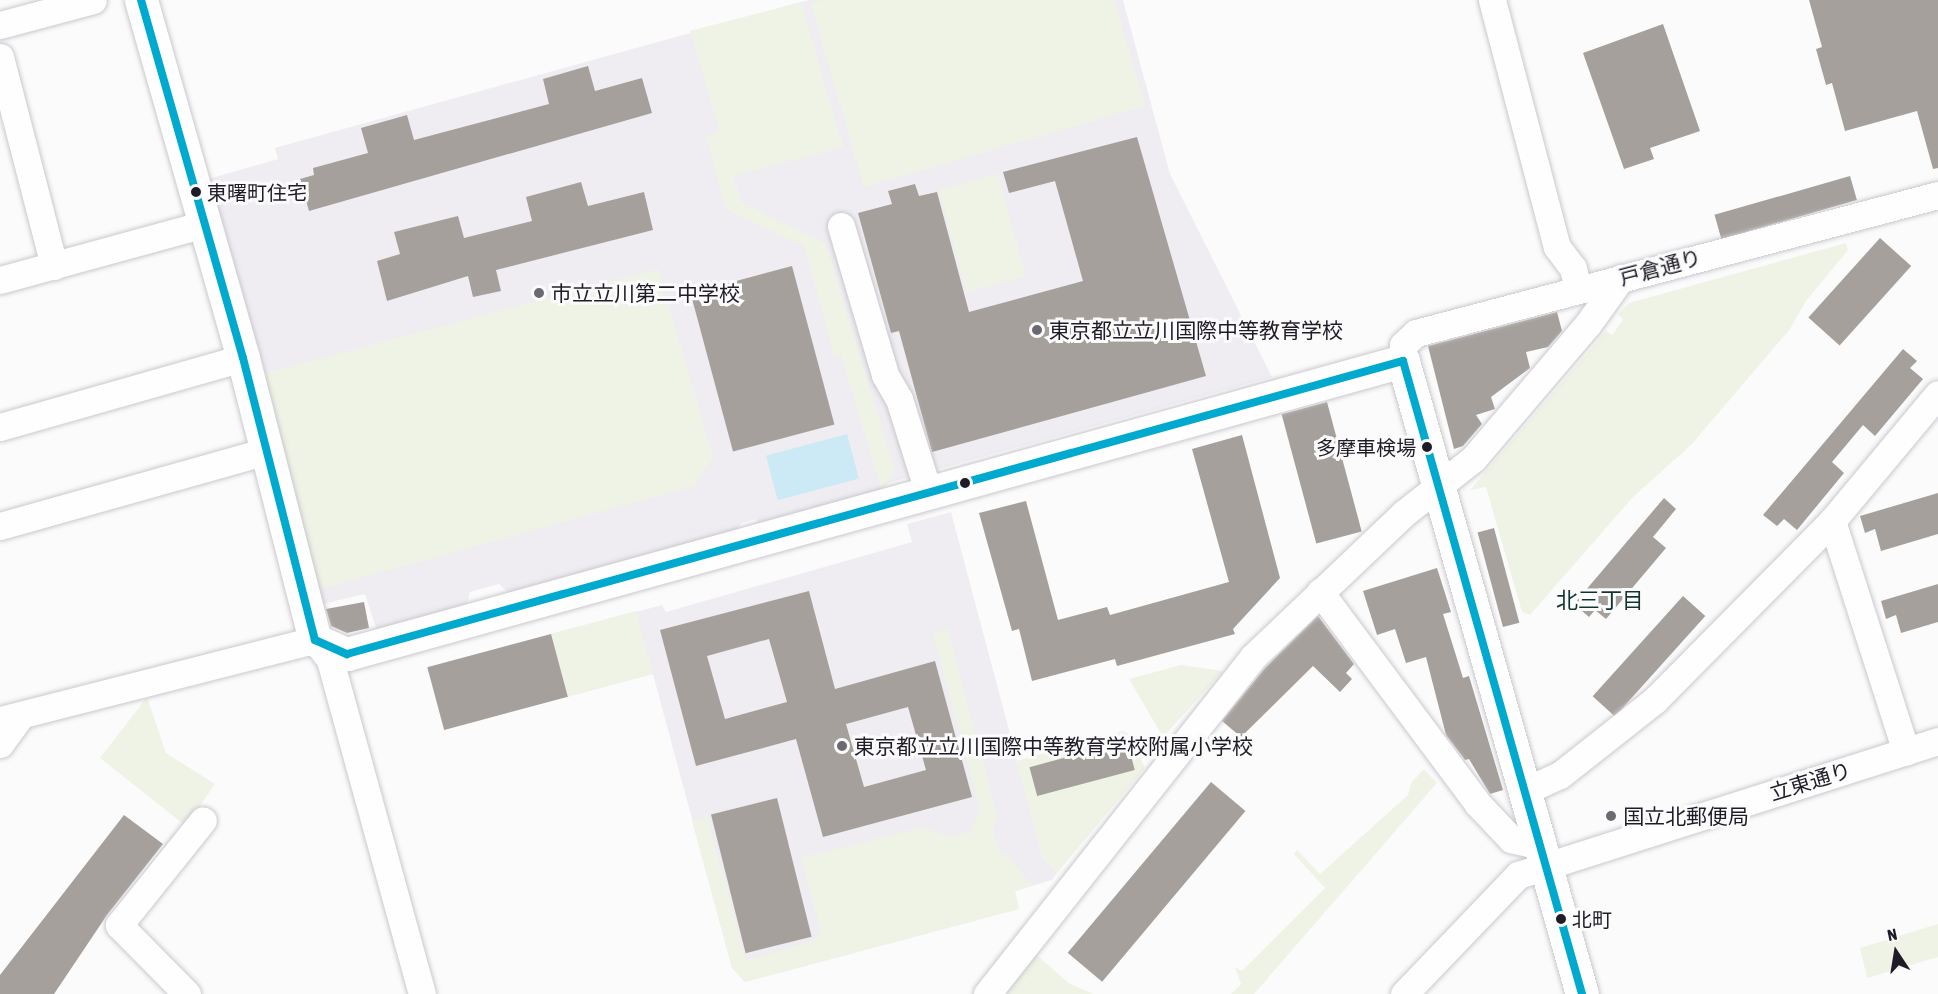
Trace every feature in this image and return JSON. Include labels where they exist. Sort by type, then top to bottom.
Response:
[{"type":"main road","points":[[141,0],[243,358],[315,640],[347,654],[1403,361],[1582,994]]},
{"type":"street","points":[[0,25],[93,0]]},
{"type":"street","points":[[1492,0],[1557,247],[1573,268],[1578,289]]},
{"type":"street","points":[[0,57],[54,266]]},
{"type":"street","name":"戸倉通り","points":[[1403,361],[1403,345],[1416,333],[1938,195]]},
{"type":"street","points":[[0,280],[205,224]]},
{"type":"street","points":[[841,226],[885,375],[899,399],[929,494]]},
{"type":"street","points":[[987,994],[1253,657],[1439,482],[1473,459],[1588,324],[1621,278]]},
{"type":"street","points":[[0,428],[243,358]]},
{"type":"street","points":[[1525,791],[1560,775],[1655,700],[1832,521],[1938,394]]},
{"type":"street","points":[[0,526],[267,451]]},
{"type":"street","points":[[1832,521],[1906,751]]},
{"type":"street","points":[[1320,592],[1477,803],[1511,839],[1543,855]]},
{"type":"street","points":[[5,721],[315,640],[330,660],[422,994]]},
{"type":"street","name":"立東通り","points":[[1404,994],[1518,875],[1543,855],[1938,741]]},
{"type":"street","points":[[187,994],[119,925],[203,820]]},
{"type":"shaded area","name":"市立立川第二中学校","points":[[809,0],[1123,0],[1170,174],[1272,377],[888,483],[882,491],[758,524],[756,519],[741,523],[736,532],[509,593],[499,584],[470,592],[467,604],[377,631],[365,594],[323,604],[261,381],[265,373],[258,346],[250,342],[205,180],[278,159],[275,148]]},
{"type":"shaded area","points":[[824,0],[1114,0],[1145,106],[864,187],[811,4]]},
{"type":"shaded area","points":[[801,2],[843,147],[733,176],[741,202],[826,244],[895,471],[882,491],[841,355],[834,356],[805,247],[726,209],[706,137],[720,132],[690,31]]},
{"type":"shaded area","points":[[998,174],[1025,276],[967,292],[939,190]]},
{"type":"shaded area","points":[[1846,243],[1848,250],[1806,301],[1790,329],[1691,445],[1633,497],[1530,615],[1522,612],[1486,487],[1470,490],[1606,331],[1612,335],[1623,320],[1618,314],[1629,303]]},
{"type":"shaded area","points":[[658,269],[713,457],[694,486],[320,589],[261,381],[265,373]]},
{"type":"shaded area","name":"東京都立立川国際中等教育学校附属小学校","points":[[951,512],[1043,858],[1057,873],[1052,880],[1015,891],[1019,909],[745,982],[732,968],[653,674],[444,730],[427,667],[662,605],[666,612],[912,542],[907,524]]},
{"type":"shaded area","points":[[636,611],[653,674],[568,697],[551,634]]},
{"type":"shaded area","points":[[948,630],[997,815],[993,830],[1000,853],[1010,857],[1032,886],[1015,891],[1019,909],[745,982],[732,968],[692,821],[707,817],[746,961],[815,940],[821,931],[801,858],[924,827],[948,837],[970,832],[980,810],[933,633]]},
{"type":"shaded area","points":[[1181,665],[1223,671],[1163,737],[1129,679]]},
{"type":"shaded area","points":[[147,697],[166,753],[215,784],[186,826],[100,758]]},
{"type":"shaded area","points":[[1123,731],[1129,734],[1145,768],[1057,873],[1043,858],[1016,761]]},
{"type":"shaded area","points":[[1424,769],[1437,783],[1254,994],[1231,994],[1241,984],[1235,967],[1242,971],[1325,888],[1294,854],[1297,850],[1320,874],[1408,795],[1411,783]]},
{"type":"shaded area","points":[[1938,924],[1938,957],[1867,978],[1860,948]]},
{"type":"shaded area","points":[[1031,950],[1070,984],[1094,994],[996,994]]},
{"type":"water","points":[[847,434],[859,478],[778,500],[766,456]]},
{"type":"building","points":[[1809,0],[1938,0],[1938,168],[1933,169],[1917,111],[1845,131],[1832,83],[1826,85],[1816,49],[1822,47]]},
{"type":"building","points":[[1663,24],[1700,131],[1650,148],[1654,159],[1624,169],[1583,53]]},
{"type":"building","points":[[588,66],[595,91],[642,78],[652,113],[309,211],[300,179],[314,175],[313,168],[368,153],[361,128],[407,115],[414,140],[549,104],[543,79]]},
{"type":"building","points":[[1137,137],[1206,376],[932,452],[899,331],[891,333],[858,213],[892,204],[888,191],[915,184],[919,196],[937,192],[969,312],[1083,281],[1055,181],[1009,193],[1003,172]]},
{"type":"building","points":[[1850,176],[1857,200],[1721,239],[1714,215]]},
{"type":"building","points":[[581,182],[588,206],[644,192],[653,230],[496,270],[501,291],[473,297],[468,276],[387,301],[377,261],[400,254],[394,232],[458,216],[464,238],[532,221],[526,197]]},
{"type":"building","points":[[1880,238],[1911,266],[1840,346],[1808,318]]},
{"type":"building","points":[[792,266],[834,424],[733,452],[691,293]]},
{"type":"building","points":[[1557,312],[1562,331],[1548,347],[1526,352],[1530,368],[1491,397],[1495,409],[1476,415],[1482,424],[1463,446],[1454,449],[1428,346]]},
{"type":"building","points":[[1903,349],[1917,361],[1910,368],[1923,379],[1875,436],[1863,425],[1832,462],[1844,473],[1797,530],[1784,519],[1777,526],[1763,515]]},
{"type":"building","points":[[1327,402],[1362,531],[1316,544],[1282,414]]},
{"type":"building","points":[[1242,435],[1280,578],[1233,629],[1235,634],[1117,666],[1115,659],[1032,681],[1019,629],[1012,631],[979,513],[1026,501],[1058,620],[1107,607],[1110,615],[1229,582],[1192,449]]},
{"type":"building","points":[[1938,493],[1938,534],[1881,551],[1875,529],[1865,533],[1860,516]]},
{"type":"building","points":[[1664,498],[1676,509],[1653,537],[1666,548],[1606,619],[1595,610],[1589,617],[1574,604]]},
{"type":"building","points":[[1494,528],[1519,623],[1503,627],[1478,532]]},
{"type":"building","points":[[1437,568],[1451,612],[1443,614],[1463,678],[1469,676],[1503,790],[1490,794],[1469,759],[1465,760],[1446,735],[1426,657],[1406,663],[1395,629],[1377,635],[1363,591]]},
{"type":"building","points":[[1938,584],[1938,622],[1901,633],[1896,615],[1886,619],[1881,601]]},
{"type":"building","points":[[809,591],[835,689],[935,661],[972,797],[823,837],[796,739],[696,766],[660,630]],"holes":[[[769,639],[787,702],[725,719],[707,656]],[[908,707],[926,770],[864,787],[846,724]]]},
{"type":"building","points":[[1683,596],[1705,616],[1615,716],[1593,696]]},
{"type":"building","points":[[364,602],[369,628],[347,633],[331,626],[326,609]]},
{"type":"building","points":[[1318,616],[1354,664],[1346,673],[1352,679],[1340,692],[1313,666],[1241,737],[1222,721],[1265,668]]},
{"type":"building","points":[[551,634],[568,697],[444,730],[427,667]]},
{"type":"building","points":[[1127,741],[1135,770],[1037,796],[1029,767]]},
{"type":"building","points":[[1211,782],[1245,811],[1102,982],[1068,953]]},
{"type":"building","points":[[777,798],[812,937],[746,953],[711,814]]},
{"type":"building","points":[[124,815],[163,844],[107,915],[54,994],[0,994],[0,975]]},
{"type":"transit line","points":[[141,0],[243,358],[315,640],[347,654],[1403,361],[1582,994]]},
{"type":"place","name":"東曙町住宅","points":[[196,192]]},
{"type":"place","name":"市立立川第二中学校","points":[[539,293]]},
{"type":"place","name":"東京都立立川国際中等教育学校","points":[[1037,330]]},
{"type":"place","name":"多摩車検場","points":[[1427,447]]},
{"type":"place","name":"東京都立立川国際中等教育学校附属小学校","points":[[842,746]]},
{"type":"place","name":"国立北郵便局","points":[[1611,816]]},
{"type":"place","name":"北町","points":[[1561,919]]},
{"type":"district","name":"北三丁目","points":[[1600,601]]}]
